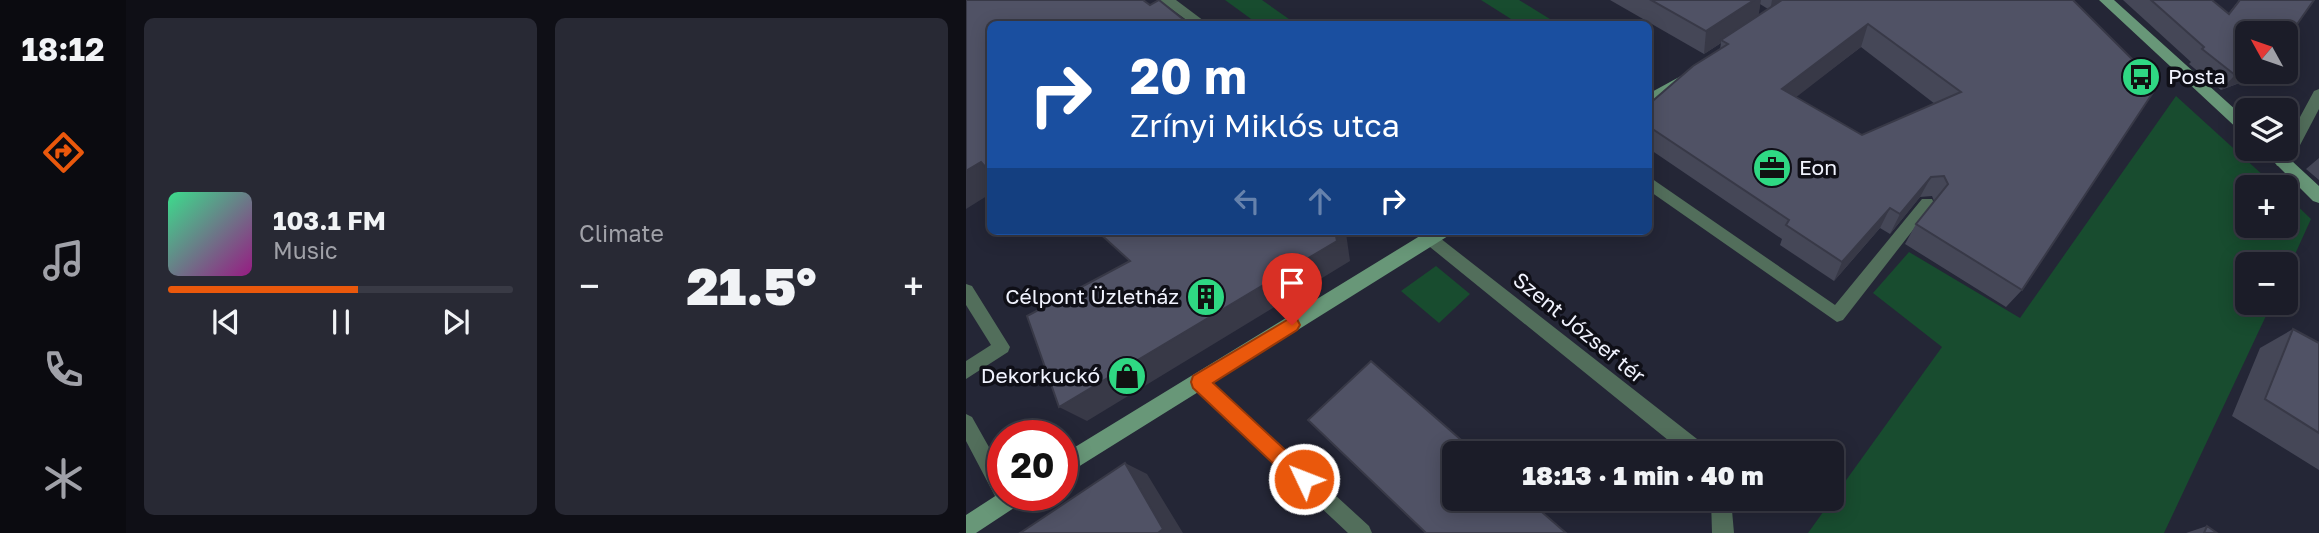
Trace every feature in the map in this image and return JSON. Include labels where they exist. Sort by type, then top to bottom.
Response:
[{"type":"main road","points":[[2106,0],[2235,118]]},
{"type":"main road","points":[[1652,99],[1696,71]]},
{"type":"main road","points":[[2283,162],[2319,196]]},
{"type":"main road","points":[[1078,457],[1436,235]]},
{"type":"main road","points":[[966,527],[988,511]]},
{"type":"street","points":[[1166,0],[1197,21]]},
{"type":"street","points":[[2283,162],[2319,95]]},
{"type":"street","name":"Szent József tér","points":[[1436,235],[1685,441]]},
{"type":"street","points":[[1722,511],[1723,533]]},
{"type":"lane","points":[[1652,185],[1837,315],[1927,203]]},
{"type":"lane","points":[[966,291],[1002,347],[966,371]]},
{"type":"lane","points":[[1199,382],[1362,533]]},
{"type":"lane","points":[[966,423],[987,460]]},
{"type":"green space","points":[[1225,0],[1262,0],[1292,21],[1254,21]]},
{"type":"green space","points":[[1481,0],[1519,0],[1553,21],[1514,21]]},
{"type":"green space","points":[[2176,96],[2235,150],[2235,161],[2247,161],[2263,175],[2235,175],[2235,238],[2298,238],[2298,207],[2311,219],[2296,252],[2235,252],[2235,315],[2266,315],[2164,533],[1808,533],[1824,511],[1844,511],[1844,483],[1942,347],[1873,293],[1909,252],[2020,318]]},
{"type":"green space","points":[[1436,266],[1470,294],[1439,323],[1401,291]]},
{"type":"building","points":[[966,0],[1143,0],[1150,5],[1159,0],[1185,21],[987,21],[987,169],[981,162],[966,171]]},
{"type":"building","points":[[1651,0],[1754,0],[1706,31]]},
{"type":"building","points":[[1782,0],[2073,0],[2158,85],[2022,290],[1916,224],[1948,184],[1944,176],[1931,177],[1900,214],[1890,208],[1842,262],[1786,225],[1789,220],[1652,129],[1652,102],[1693,66],[1728,44],[1721,40]],"holes":[[[1868,24],[1961,92],[1862,135],[1782,89]]]},
{"type":"building","points":[[2151,0],[2212,0],[2229,14],[2240,0],[2314,0],[2298,23],[2235,21],[2235,75],[2202,49],[2204,47]]},
{"type":"building","name":"Célpont Üzletház","points":[[1101,235],[1336,235],[1337,241],[1059,407],[1027,316],[1130,261]]},
{"type":"building","points":[[2293,329],[2319,343],[2319,433],[2265,399]]},
{"type":"building","points":[[1371,361],[1462,441],[1442,441],[1442,511],[1541,511],[1566,533],[1426,533],[1308,420]]},
{"type":"building","points":[[1125,463],[1163,529],[1158,533],[1020,533],[1053,511],[1078,511],[1078,494]]},
{"type":"building","points":[[2207,526],[2217,533],[2204,533]]},
{"type":"place","name":"Posta","points":[[2141,77]]},
{"type":"place","name":"Eon","points":[[1772,168]]},
{"type":"place","name":"Célpont Üzletház","points":[[1206,297]]},
{"type":"place","name":"Dekorkuckó","points":[[1127,376]]},
{"type":"route","points":[[1292,325],[1199,382],[1304,479]]}]
